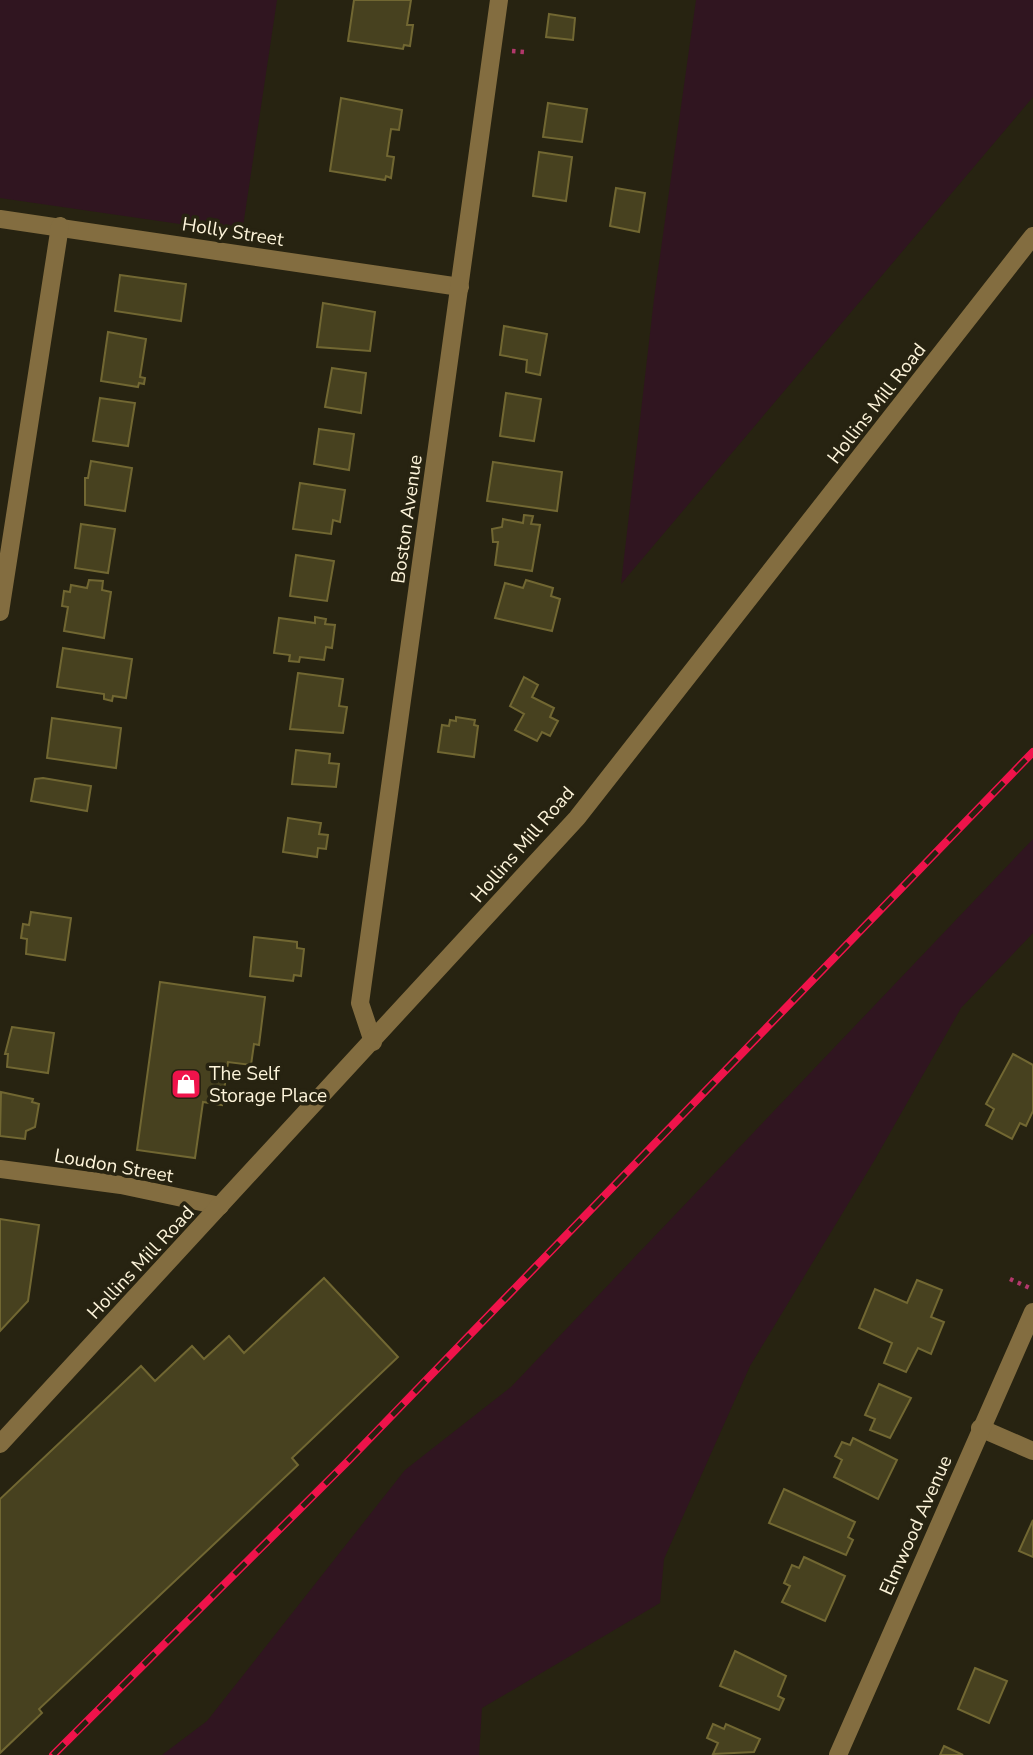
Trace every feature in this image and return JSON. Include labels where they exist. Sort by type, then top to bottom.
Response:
[{"type":"street","name":"Boston Avenue","points":[[373,1042],[360,1003],[499,0]]},
{"type":"street","name":"Holly Street","points":[[0,219],[460,287]]},
{"type":"street","points":[[0,612],[60,226]]},
{"type":"street","name":"Hollins Mill Road","points":[[0,1444],[577,818],[1033,236]]},
{"type":"street","name":"Loudon Street","points":[[0,1169],[121,1185],[220,1206]]},
{"type":"street","name":"Elmwood Avenue","points":[[838,1755],[980,1427],[1033,1312]]},
{"type":"street","points":[[980,1427],[1033,1451]]},
{"type":"path","points":[[1010,1279],[1033,1289]]},
{"type":"shaded area","points":[[0,0],[277,0],[242,233],[0,198]]},
{"type":"shaded area","points":[[696,0],[1033,0],[1033,97],[621,584],[654,299]]},
{"type":"shaded area","points":[[1033,839],[1033,933],[961,1008],[874,1161],[750,1366],[664,1559],[660,1603],[482,1708],[479,1755],[162,1755],[207,1721],[405,1470],[511,1387]]},
{"type":"building","points":[[354,0],[411,0],[407,25],[413,25],[410,46],[404,45],[403,49],[348,41]]},
{"type":"building","points":[[549,14],[575,18],[573,40],[546,37]]},
{"type":"building","points":[[341,98],[402,110],[399,130],[391,129],[387,156],[394,157],[391,178],[386,176],[385,180],[330,171]]},
{"type":"building","points":[[548,103],[587,109],[582,142],[543,137]]},
{"type":"building","points":[[539,152],[572,157],[566,201],[533,196]]},
{"type":"building","points":[[616,188],[645,193],[639,232],[610,226]]},
{"type":"building","points":[[120,275],[186,284],[181,321],[115,311]]},
{"type":"building","points":[[323,303],[375,312],[370,351],[317,347]]},
{"type":"building","points":[[504,326],[547,334],[540,375],[526,372],[527,360],[500,355]]},
{"type":"building","points":[[108,332],[146,339],[140,377],[145,378],[144,384],[139,383],[138,387],[101,381]]},
{"type":"building","points":[[332,368],[366,373],[361,413],[325,407]]},
{"type":"building","points":[[506,393],[541,399],[534,441],[500,436]]},
{"type":"building","points":[[100,398],[135,403],[128,446],[93,441]]},
{"type":"building","points":[[319,429],[354,434],[349,470],[314,464]]},
{"type":"building","points":[[91,461],[132,468],[125,511],[85,505],[85,478],[88,478]]},
{"type":"building","points":[[493,462],[562,472],[557,511],[487,501]]},
{"type":"building","points":[[300,483],[345,490],[340,522],[333,520],[331,534],[293,529]]},
{"type":"building","points":[[524,515],[533,516],[531,524],[540,525],[532,571],[495,565],[498,542],[493,542],[492,529],[502,527],[503,519],[523,523]]},
{"type":"building","points":[[81,524],[115,529],[108,573],[75,568]]},
{"type":"building","points":[[296,555],[334,561],[327,601],[290,596]]},
{"type":"building","points":[[89,580],[103,581],[102,590],[111,592],[104,638],[64,631],[68,607],[62,606],[64,591],[70,592],[71,585],[87,588]]},
{"type":"building","points":[[526,580],[553,588],[551,596],[560,599],[552,631],[495,618],[505,583],[523,588]]},
{"type":"building","points":[[315,617],[326,619],[325,624],[335,625],[332,648],[326,647],[324,660],[300,657],[299,662],[289,661],[290,655],[274,653],[279,618],[315,623]]},
{"type":"building","points":[[63,648],[132,659],[126,698],[113,696],[112,701],[104,699],[104,694],[57,687]]},
{"type":"building","points":[[298,673],[343,679],[339,706],[347,707],[343,733],[290,729]]},
{"type":"building","points":[[524,677],[538,685],[532,697],[554,708],[550,717],[558,721],[550,736],[542,732],[537,741],[515,730],[524,714],[510,706]]},
{"type":"building","points":[[456,717],[475,720],[474,725],[478,726],[474,757],[438,752],[442,725],[449,726],[450,720],[456,721]]},
{"type":"building","points":[[52,718],[121,728],[116,768],[47,758]]},
{"type":"building","points":[[296,750],[330,754],[329,763],[339,764],[336,787],[292,784]]},
{"type":"building","points":[[35,779],[91,786],[87,811],[31,801]]},
{"type":"building","points":[[288,818],[321,823],[319,834],[328,835],[326,849],[318,848],[317,857],[283,852]]},
{"type":"building","points":[[31,912],[71,918],[65,960],[26,954],[27,939],[21,938],[23,924],[29,925]]},
{"type":"building","points":[[254,937],[297,942],[297,948],[304,949],[301,976],[294,975],[293,981],[250,976]]},
{"type":"building","name":"The Self Storage Place","points":[[160,982],[265,997],[259,1045],[254,1044],[251,1065],[228,1062],[222,1105],[203,1102],[195,1158],[137,1150]]},
{"type":"building","points":[[12,1027],[54,1033],[48,1073],[7,1067],[8,1054],[5,1054]]},
{"type":"building","points":[[1013,1054],[1033,1065],[1033,1111],[1026,1126],[1020,1123],[1012,1139],[986,1125],[994,1109],[986,1104]]},
{"type":"building","points":[[1,1092],[33,1099],[32,1102],[39,1104],[35,1127],[26,1131],[25,1139],[0,1136]]},
{"type":"building","points":[[0,1219],[39,1225],[28,1301],[0,1331]]},
{"type":"building","points":[[324,1278],[398,1357],[292,1458],[298,1465],[39,1709],[42,1713],[0,1753],[0,1499],[141,1366],[155,1381],[192,1346],[204,1359],[229,1336],[244,1353]]},
{"type":"building","points":[[917,1280],[942,1290],[931,1317],[944,1322],[931,1354],[918,1348],[906,1372],[884,1363],[892,1343],[859,1328],[875,1289],[907,1303]]},
{"type":"building","points":[[879,1384],[911,1398],[890,1438],[870,1430],[875,1419],[865,1415]]},
{"type":"building","points":[[853,1438],[897,1460],[878,1499],[834,1477],[842,1460],[835,1456],[842,1442],[850,1445]]},
{"type":"building","points":[[784,1489],[855,1522],[848,1537],[853,1540],[846,1555],[769,1523]]},
{"type":"building","points":[[1033,1520],[1033,1557],[1019,1551]]},
{"type":"building","points":[[804,1557],[845,1576],[825,1621],[782,1602],[790,1586],[784,1583],[792,1565],[799,1568]]},
{"type":"building","points":[[735,1651],[786,1676],[778,1696],[784,1699],[779,1710],[720,1686]]},
{"type":"building","points":[[975,1668],[1007,1681],[989,1723],[958,1709]]},
{"type":"building","points":[[713,1724],[724,1729],[726,1724],[760,1739],[754,1752],[713,1754],[718,1743],[707,1738]]},
{"type":"building","points":[[944,1746],[963,1755],[940,1755]]},
{"type":"railway","points":[[53,1755],[348,1461],[1033,752]]},
{"type":"place","name":"The Self Storage Place","points":[[186,1084]]}]
